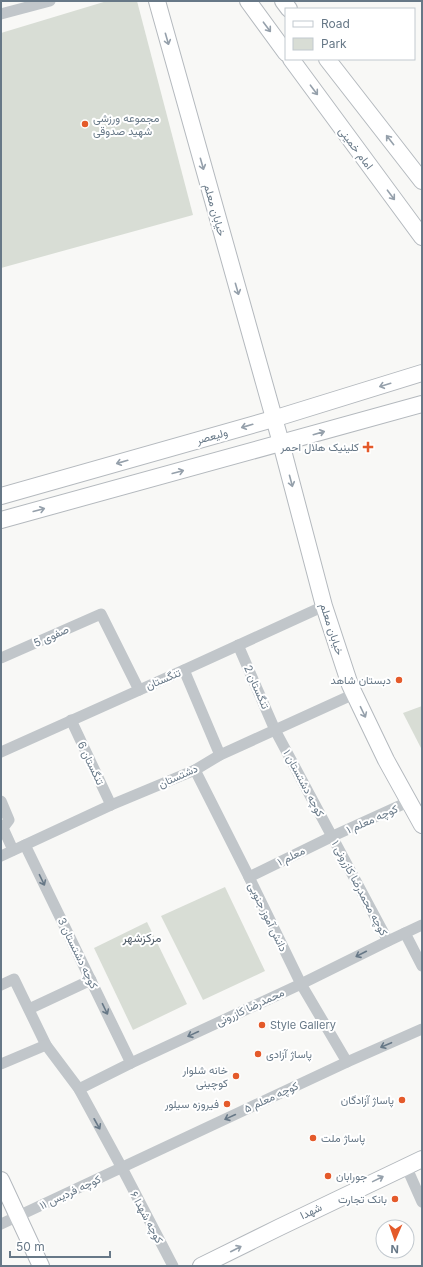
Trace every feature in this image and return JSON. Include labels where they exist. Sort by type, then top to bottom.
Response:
[{"type":"street","points":[[1,14],[50,1]]},
{"type":"street","name":"خیابان معلم","points":[[157,1],[281,444],[324,606],[354,694],[386,760],[422,825]]},
{"type":"street","points":[[248,1],[285,52]]},
{"type":"street","name":"امام خمینی","points":[[292,60],[422,237]]},
{"type":"street","points":[[328,60],[422,182]]},
{"type":"street","name":"ولیعصر","points":[[1,496],[273,419],[422,373]]},
{"type":"street","points":[[1,520],[422,404]]},
{"type":"street","name":"تنگستان","points":[[1,752],[324,606]]},
{"type":"street","name":"صفوی 5","points":[[1,658],[101,614],[139,690]]},
{"type":"street","name":"تنگستان 2","points":[[238,645],[275,730]]},
{"type":"street","points":[[184,670],[220,755]]},
{"type":"street","name":"دشتستان","points":[[1,856],[111,805],[194,770],[220,755],[354,694]]},
{"type":"street","name":"تنگستان 6","points":[[71,720],[111,805]]},
{"type":"street","name":"کوچه دشتستان ۱","points":[[275,730],[333,836]]},
{"type":"street","name":"دانش آموز جنوبی","points":[[194,770],[249,877],[301,984],[346,1062]]},
{"type":"street","points":[[1,802],[9,820],[3,828],[13,850]]},
{"type":"street","name":"کوچه معلم ۱","points":[[333,836],[410,802]]},
{"type":"street","name":"معلم ۱","points":[[249,877],[333,836]]},
{"type":"street","name":"کوچه محمدرضا کازرونی ۱","points":[[333,836],[388,941]]},
{"type":"street","name":"کوچه دشتستان 3","points":[[25,845],[131,1062]]},
{"type":"street","name":"محمدرضا کازرونی","points":[[79,1089],[131,1062],[301,984],[422,926]]},
{"type":"street","points":[[406,933],[422,966]]},
{"type":"street","name":"کوچه شهدا ۶","points":[[1,985],[14,980],[46,1045],[79,1089],[173,1266]]},
{"type":"street","points":[[29,1009],[91,980]]},
{"type":"street","name":"کوچه معلم ۵","points":[[122,1168],[346,1062],[422,1029]]},
{"type":"street","points":[[1,1064],[46,1045]]},
{"type":"street","name":"شهدا","points":[[201,1266],[422,1159]]},
{"type":"street","points":[[406,1166],[422,1202]]},
{"type":"street","name":"کوچه فردیس ۱۱","points":[[1,1224],[122,1168]]},
{"type":"street","points":[[1,1180],[41,1266]]},
{"type":"green space","name":"مجموعه ورزشی شهید صدوقی","points":[[107,1],[137,1],[193,215],[1,268],[1,33]]},
{"type":"green space","points":[[422,706],[422,750],[403,713]]},
{"type":"green space","points":[[225,887],[265,971],[203,1000],[161,916]]},
{"type":"green space","points":[[147,922],[187,1004],[133,1030],[94,948]]},
{"type":"place","name":"مجموعه ورزشی شهید صدوقی","points":[[85,124]]},
{"type":"place","name":"کلینیک هلال احمر","points":[[368,447]]},
{"type":"place","name":"دبستان شاهد","points":[[399,680]]},
{"type":"place","name":"Style Gallery","points":[[262,1025]]},
{"type":"place","name":"پاساژ آزادی","points":[[258,1054]]},
{"type":"place","name":"خانه شلوار کوچینی","points":[[236,1076]]},
{"type":"place","name":"پاساژ آزادگان","points":[[402,1100]]},
{"type":"place","name":"فیروزه سیلور","points":[[227,1104]]},
{"type":"place","name":"پاساژ ملت","points":[[313,1138]]},
{"type":"place","name":"جورابان","points":[[328,1176]]},
{"type":"place","name":"بانک تجارت","points":[[395,1199]]},
{"type":"district","name":"مرکزشهر","points":[[142,938]]}]
